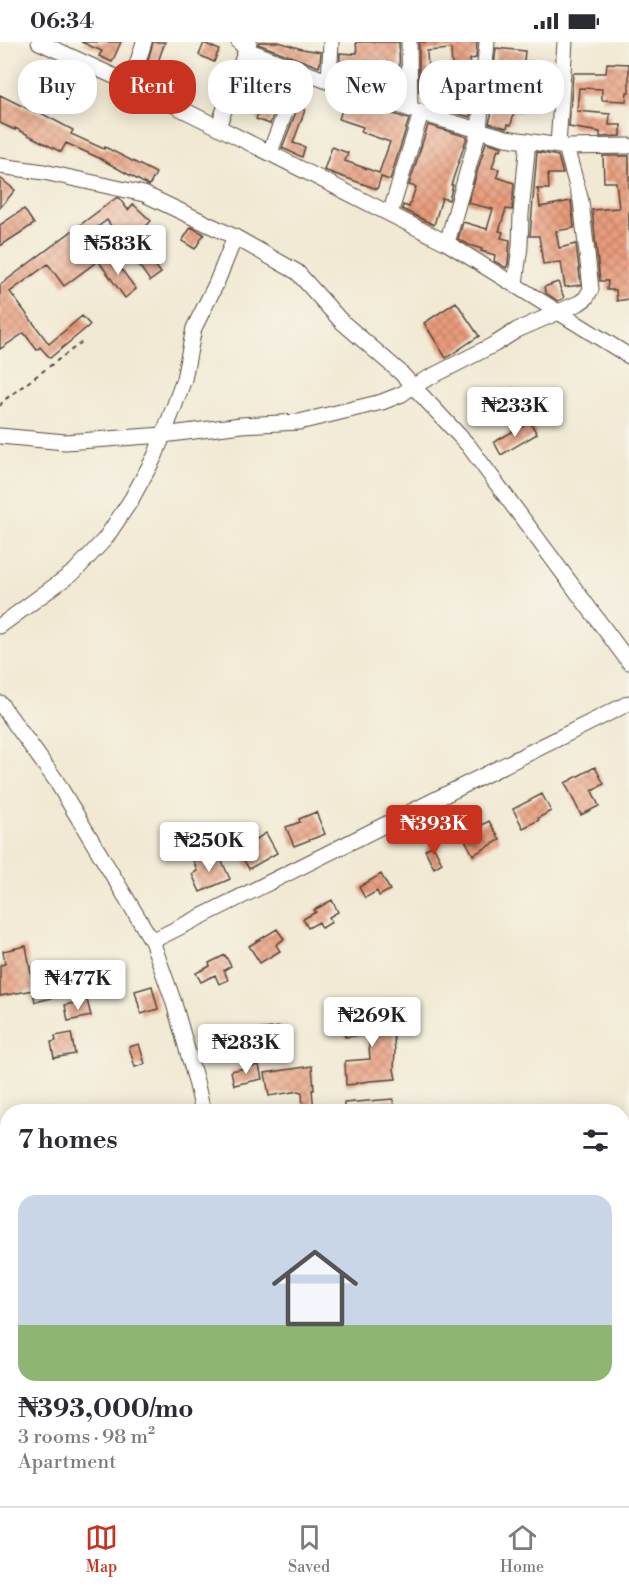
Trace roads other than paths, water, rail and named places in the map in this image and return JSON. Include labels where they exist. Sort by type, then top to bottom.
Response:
[{"type":"street","points":[[39,42],[109,74]]},
{"type":"street","points":[[138,60],[144,42]]},
{"type":"street","points":[[330,60],[331,42]]},
{"type":"street","points":[[390,214],[416,111],[409,42]]},
{"type":"street","points":[[447,243],[479,130],[487,42]]},
{"type":"street","points":[[0,436],[66,442],[310,420],[393,398],[517,330],[586,298],[591,290],[581,201],[562,146],[565,42]]},
{"type":"street","points":[[218,127],[245,45],[277,60]]},
{"type":"street","points":[[407,108],[506,138],[562,146],[629,146]]},
{"type":"street","points":[[192,114],[447,243],[629,356]]},
{"type":"street","points":[[270,152],[285,114]]},
{"type":"street","points":[[515,284],[528,141]]},
{"type":"street","points":[[0,165],[44,172],[144,194],[235,237],[297,272],[341,321],[400,372],[468,445],[629,662]]},
{"type":"street","points":[[0,626],[75,571],[105,539],[140,484],[163,435],[184,379],[194,328],[216,284],[235,237]]},
{"type":"street","points":[[0,703],[55,779],[152,941],[173,1000],[201,1104]]},
{"type":"street","points":[[152,941],[629,703]]}]
